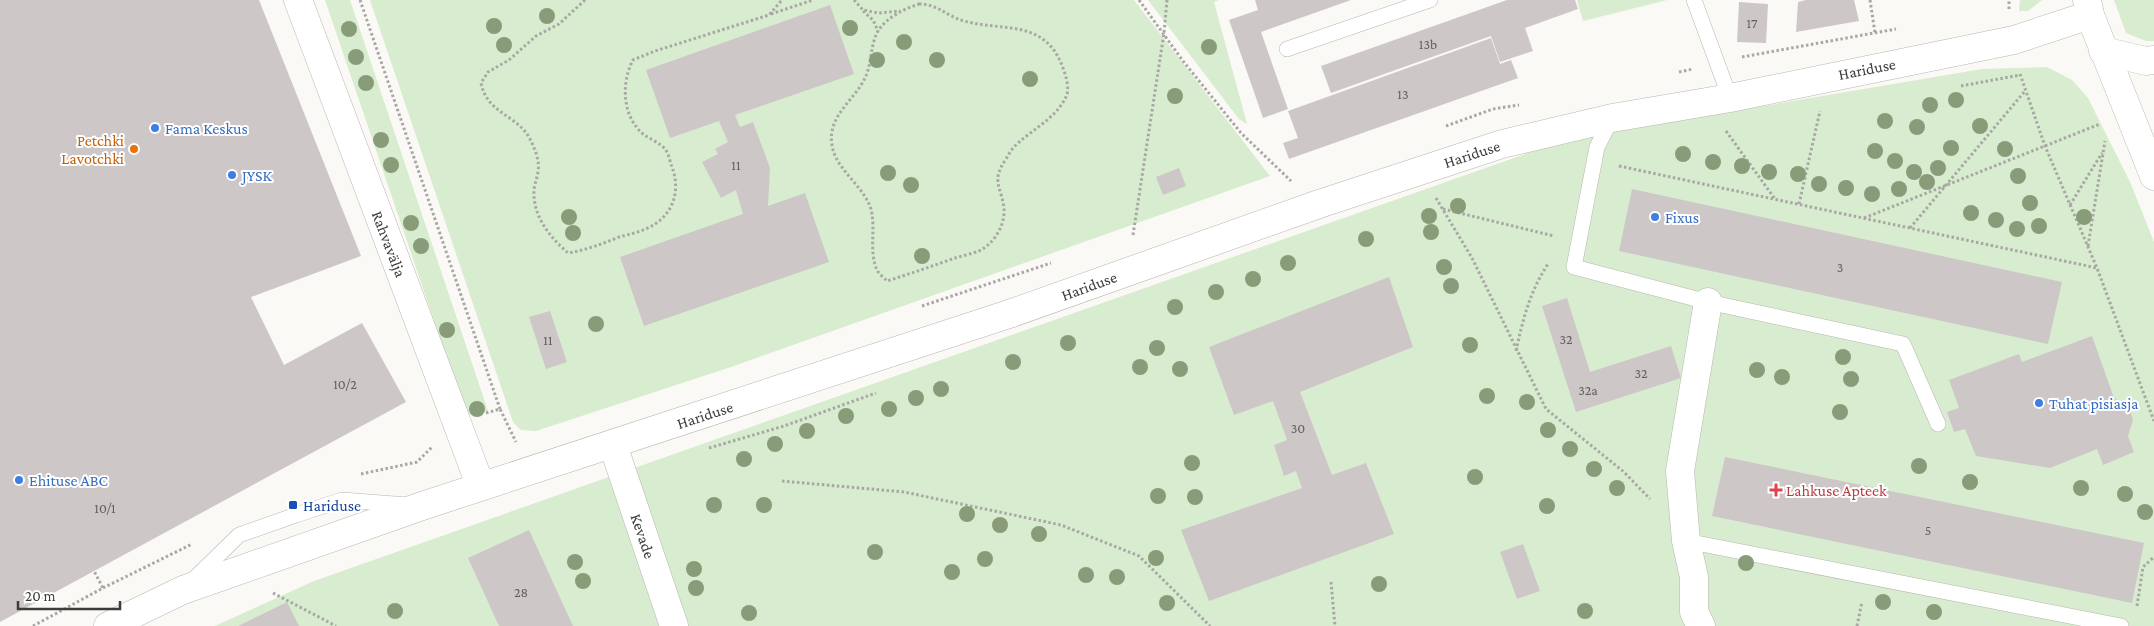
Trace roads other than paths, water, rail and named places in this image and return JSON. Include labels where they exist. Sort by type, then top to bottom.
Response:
[{"type":"street","name":"Rahvavälja","points":[[298,0],[480,487]]},
{"type":"street","name":"Hariduse","points":[[108,626],[184,590],[422,506],[1009,314],[1319,204],[1502,144],[1612,118],[1730,98],[2014,40],[2088,8]]},
{"type":"street","points":[[2088,8],[2103,51],[2154,176]]},
{"type":"street","points":[[2103,51],[2146,61],[2154,60]]},
{"type":"street","points":[[1694,621],[1694,577],[1686,541],[1680,471],[1708,302]]},
{"type":"street","name":"Kevade","points":[[613,445],[674,626]]},
{"type":"lane","points":[[1286,49],[1430,0]]},
{"type":"lane","points":[[1694,0],[1730,98]]},
{"type":"lane","points":[[1612,118],[1596,147],[1574,240],[1574,267],[1708,302],[1903,344],[1938,424]]},
{"type":"lane","points":[[1686,541],[2121,626]]},
{"type":"place","name":"Fama Keskus","points":[[155,128]]},
{"type":"place","name":"Petchki Lavotchki","points":[[134,149]]},
{"type":"place","name":"JYSK","points":[[232,175]]},
{"type":"place","name":"Fixus","points":[[1655,217]]},
{"type":"place","name":"Tuhat pisiasja","points":[[2039,403]]},
{"type":"place","name":"Ehituse ABC","points":[[19,480]]},
{"type":"place","name":"Lahkuse Apteek","points":[[1776,490]]},
{"type":"place","name":"Hariduse","points":[[293,505]]}]
